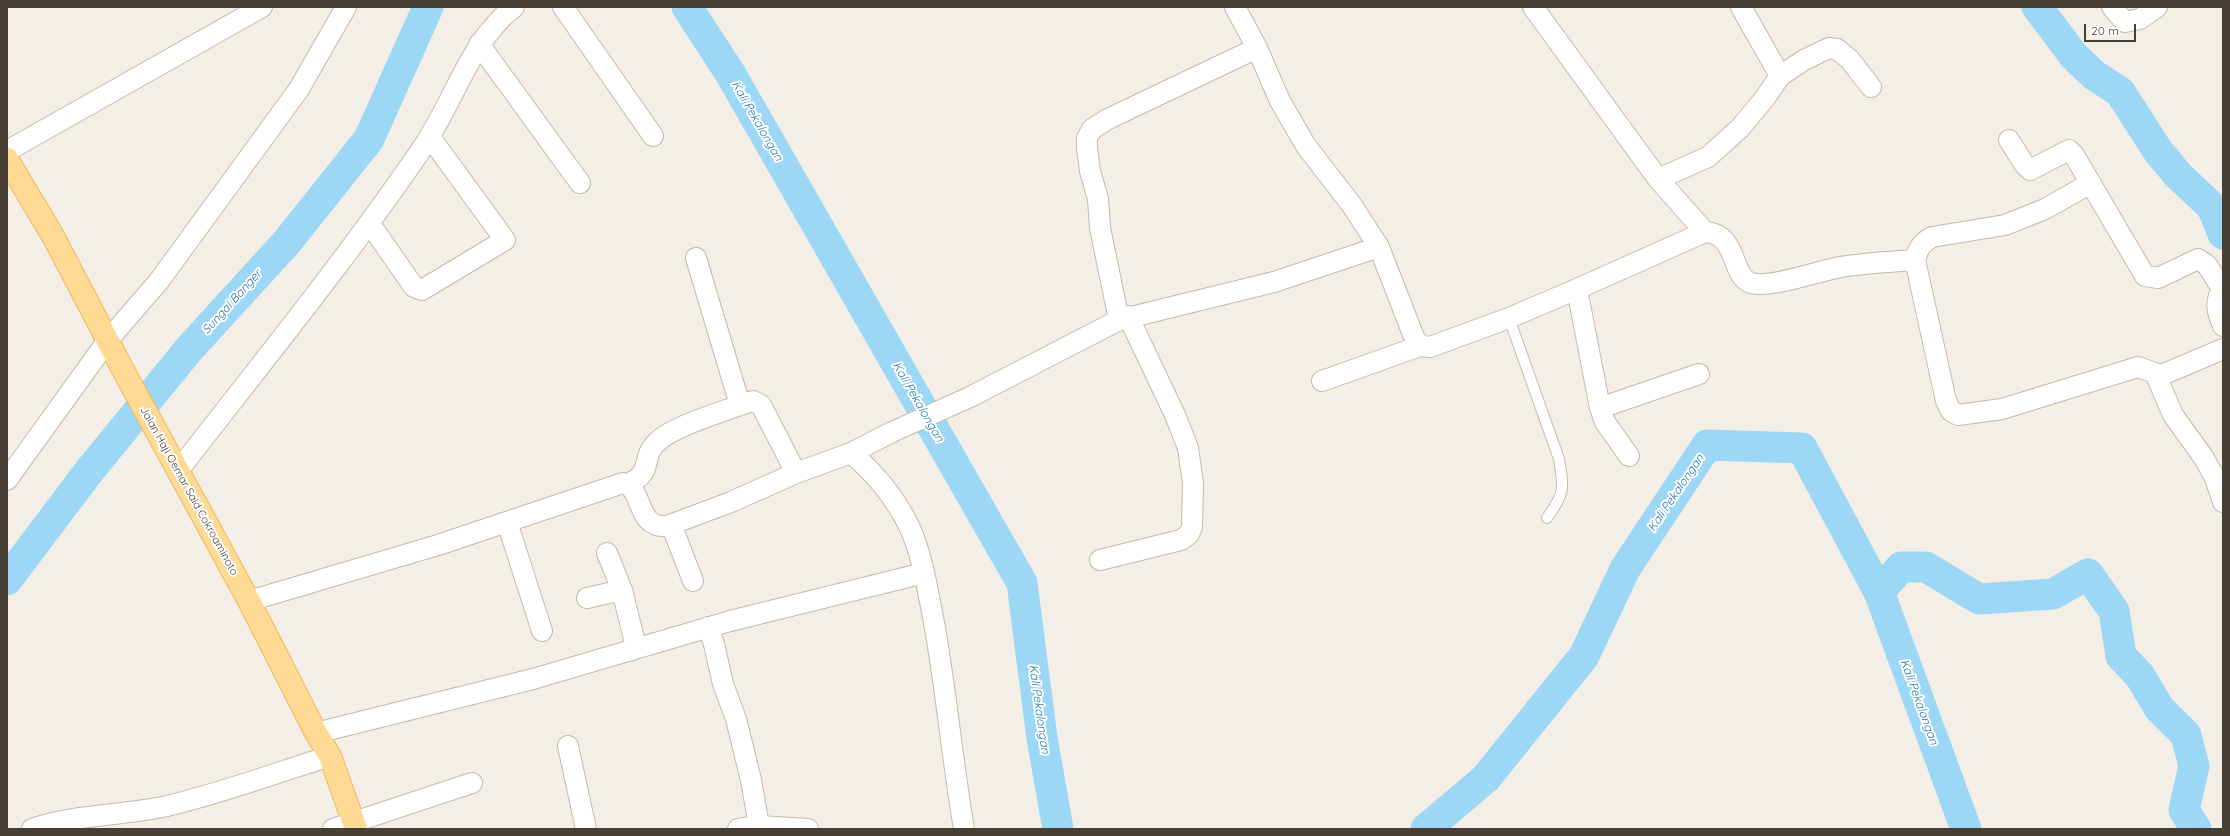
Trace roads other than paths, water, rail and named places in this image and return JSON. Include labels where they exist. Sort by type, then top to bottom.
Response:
[{"type":"main road","name":"Jalan Haji Oemar Said Cokroaminoto","points":[[7,159],[53,236],[122,368],[249,601],[316,733],[330,756],[347,826]]},
{"type":"street","points":[[7,151],[262,7]]},
{"type":"street","points":[[7,480],[108,340],[159,281],[299,89],[346,7]]},
{"type":"street","points":[[178,471],[370,224],[430,137],[478,44],[499,19],[514,7]]},
{"type":"street","points":[[563,7],[653,136]]},
{"type":"street","points":[[1235,7],[1257,48],[1280,101],[1306,146],[1351,204],[1379,247],[1414,337],[1420,346]]},
{"type":"street","points":[[1533,7],[1658,179],[1705,232]]},
{"type":"street","points":[[1741,7],[1780,76]]},
{"type":"street","points":[[2112,7],[2119,17],[2125,22],[2140,19],[2157,7]]},
{"type":"street","points":[[478,44],[580,183]]},
{"type":"street","points":[[1100,560],[1181,540],[1189,534],[1192,527],[1193,483],[1188,448],[1175,415],[1124,318],[1100,228],[1098,198],[1090,171],[1087,138],[1092,129],[1108,119],[1257,48]]},
{"type":"street","points":[[1658,179],[1708,157],[1728,140],[1765,98],[1780,76],[1819,52],[1829,48],[1837,49],[1850,60],[1871,87]]},
{"type":"street","points":[[370,224],[414,287],[422,290],[505,240],[430,137]]},
{"type":"street","points":[[2009,140],[2024,164],[2030,170],[2069,150],[2091,183],[2145,276],[2158,278],[2198,259],[2208,265],[2222,288],[2217,300],[2216,311],[2223,326]]},
{"type":"street","points":[[2091,183],[2044,209],[2005,225],[1932,238],[1923,242],[1917,250],[1915,260],[1946,401],[1951,410],[1958,415],[2002,410],[2138,367],[2151,370],[2157,377],[2173,415],[2204,458],[2215,478],[2223,502]]},
{"type":"street","points":[[1322,381],[1420,346],[1430,347],[1510,318],[1705,232],[1713,233],[1721,237],[1745,279],[1755,284],[1770,283],[1840,267],[1875,262],[1915,260]]},
{"type":"street","points":[[628,484],[641,511],[649,521],[658,527],[671,524],[731,502],[796,473],[851,454],[892,432],[970,397],[1124,318],[1274,282],[1379,247]]},
{"type":"street","points":[[696,258],[740,405]]},
{"type":"street","points":[[1577,289],[1600,408],[1606,422],[1629,456]]},
{"type":"street","points":[[2157,377],[2223,349]]},
{"type":"street","points":[[1600,408],[1699,374]]},
{"type":"street","points":[[249,601],[438,545],[618,484],[628,484],[639,479],[643,474],[649,455],[656,443],[676,430],[753,401],[761,405],[796,473]]},
{"type":"street","points":[[851,454],[870,468],[882,483],[909,527],[924,573],[940,656],[955,774],[964,829]]},
{"type":"street","points":[[507,522],[542,631]]},
{"type":"street","points":[[671,524],[694,581]]},
{"type":"street","points":[[607,553],[622,590],[636,647]]},
{"type":"street","points":[[316,733],[533,679],[636,647],[708,627],[924,573]]},
{"type":"street","points":[[587,598],[622,590]]},
{"type":"street","points":[[708,627],[714,644],[723,684],[736,719],[750,773],[759,826]]},
{"type":"street","points":[[568,746],[586,829]]},
{"type":"street","points":[[32,829],[52,822],[85,816],[149,809],[179,803],[330,756]]},
{"type":"street","points":[[347,826],[472,783]]},
{"type":"street","points":[[738,829],[759,826],[808,829]]},
{"type":"lane","points":[[1510,318],[1559,459],[1562,482],[1560,500],[1547,518]]},
{"type":"waterway","name":"Sungai Banger","points":[[7,580],[90,470],[190,348],[286,243],[369,139],[428,7]]},
{"type":"waterway","name":"Kali Pekalongan","points":[[687,7],[730,73],[1022,583],[1042,738],[1058,829]]},
{"type":"waterway","points":[[2037,7],[2074,56],[2094,75],[2120,92],[2158,151],[2178,175],[2212,207],[2223,234]]},
{"type":"waterway","name":"Kali Pekalongan","points":[[1426,829],[1486,778],[1584,656],[1625,569],[1707,445],[1802,448],[1879,592],[1966,829]]},
{"type":"waterway","points":[[1879,592],[1901,567],[1926,567],[1979,599],[2053,594],[2088,574],[2114,611],[2121,656],[2140,676],[2159,708],[2186,735],[2194,766],[2184,810],[2196,829]]}]
